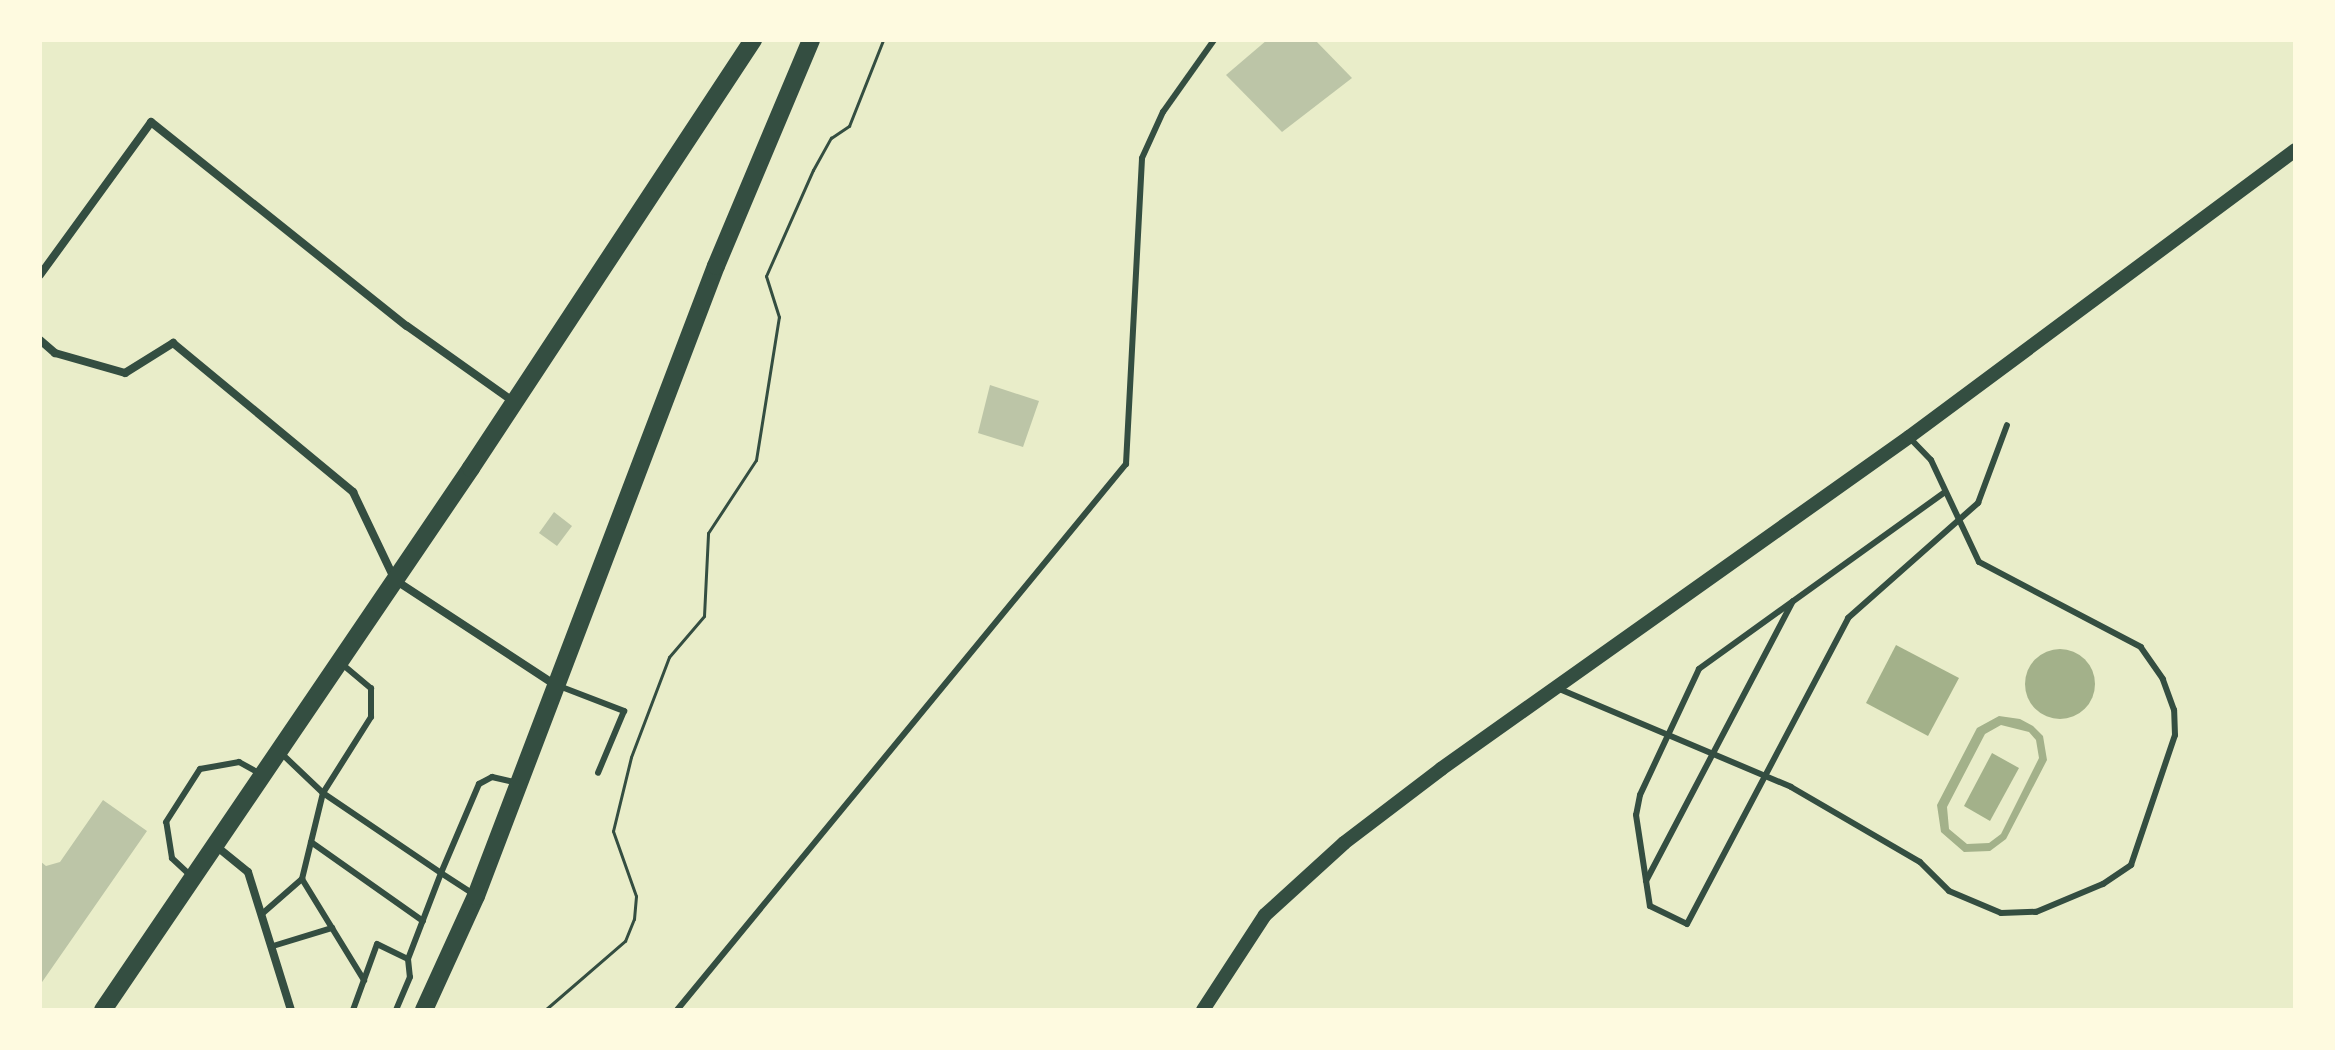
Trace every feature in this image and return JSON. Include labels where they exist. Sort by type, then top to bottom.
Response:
[{"type":"main road","points":[[103,1010],[395,580],[753,40]]},
{"type":"main road","points":[[424,1010],[476,896],[554,684],[716,266],[811,40]]},
{"type":"street","points":[[40,275],[151,122],[407,326],[514,402]]},
{"type":"street","points":[[1203,1010],[1265,915],[1344,843],[1909,437],[2295,150]]},
{"type":"street","points":[[40,340],[55,353],[125,373],[173,343],[353,492],[395,580],[554,684]]},
{"type":"street","points":[[216,846],[248,872],[291,1010]]},
{"type":"lane","points":[[677,1010],[1126,464],[1142,158],[1163,112],[1214,40]]},
{"type":"lane","points":[[1945,492],[1699,669],[1667,734],[1636,815],[1650,906],[1687,924],[1848,618],[1978,503],[2007,425]]},
{"type":"lane","points":[[1557,688],[1791,787],[1920,862],[1949,891],[2001,913],[2036,912],[2103,884],[2131,865],[2175,735],[2174,710],[2163,679],[2141,647],[1979,562],[1931,460],[1909,437]]},
{"type":"lane","points":[[1646,881],[1794,598]]},
{"type":"lane","points":[[263,913],[302,879],[323,793],[371,717],[371,688],[340,662]]},
{"type":"lane","points":[[554,684],[624,711],[598,773]]},
{"type":"lane","points":[[280,751],[323,793],[476,896]]},
{"type":"lane","points":[[193,878],[172,858],[166,822],[200,769],[239,762],[263,775]]},
{"type":"lane","points":[[396,1010],[410,977],[408,959],[479,784],[492,777],[517,783]]},
{"type":"lane","points":[[311,842],[423,921]]},
{"type":"lane","points":[[302,879],[364,980]]},
{"type":"lane","points":[[273,946],[332,928]]},
{"type":"lane","points":[[353,1010],[377,944],[408,959]]},
{"type":"path","points":[[545,1010],[625,941],[634,919],[636,896],[613,831],[631,757],[669,657],[704,616],[708,533],[756,460],[779,317],[766,276],[813,170],[831,138],[849,126],[883,40]]},
{"type":"shaded area","points":[[1896,645],[1959,678],[1928,736],[1866,703]]},
{"type":"shaded area","points":[[2060,649],[2079,655],[2089,665],[2095,684],[2089,703],[2079,713],[2060,719],[2041,713],[2031,703],[2025,684],[2031,665],[2041,655]]},
{"type":"shaded area","points":[[1999,716],[2020,719],[2043,736],[2047,760],[2006,839],[1990,851],[1964,852],[1941,832],[1937,805],[1977,728]],"holes":[[[2001,725],[2029,732],[2036,740],[2039,758],[2001,834],[1989,843],[1967,844],[1949,829],[1947,807],[1985,734]]]},
{"type":"shaded area","points":[[1992,753],[2019,768],[1990,821],[1964,806]]},
{"type":"building","points":[[1267,40],[1315,40],[1352,78],[1282,132],[1226,75]]},
{"type":"building","points":[[990,385],[1039,401],[1023,447],[978,433]]},
{"type":"building","points":[[554,512],[572,526],[557,546],[539,533]]},
{"type":"building","points":[[103,800],[147,831],[40,985],[40,861],[46,866],[60,862]]}]
